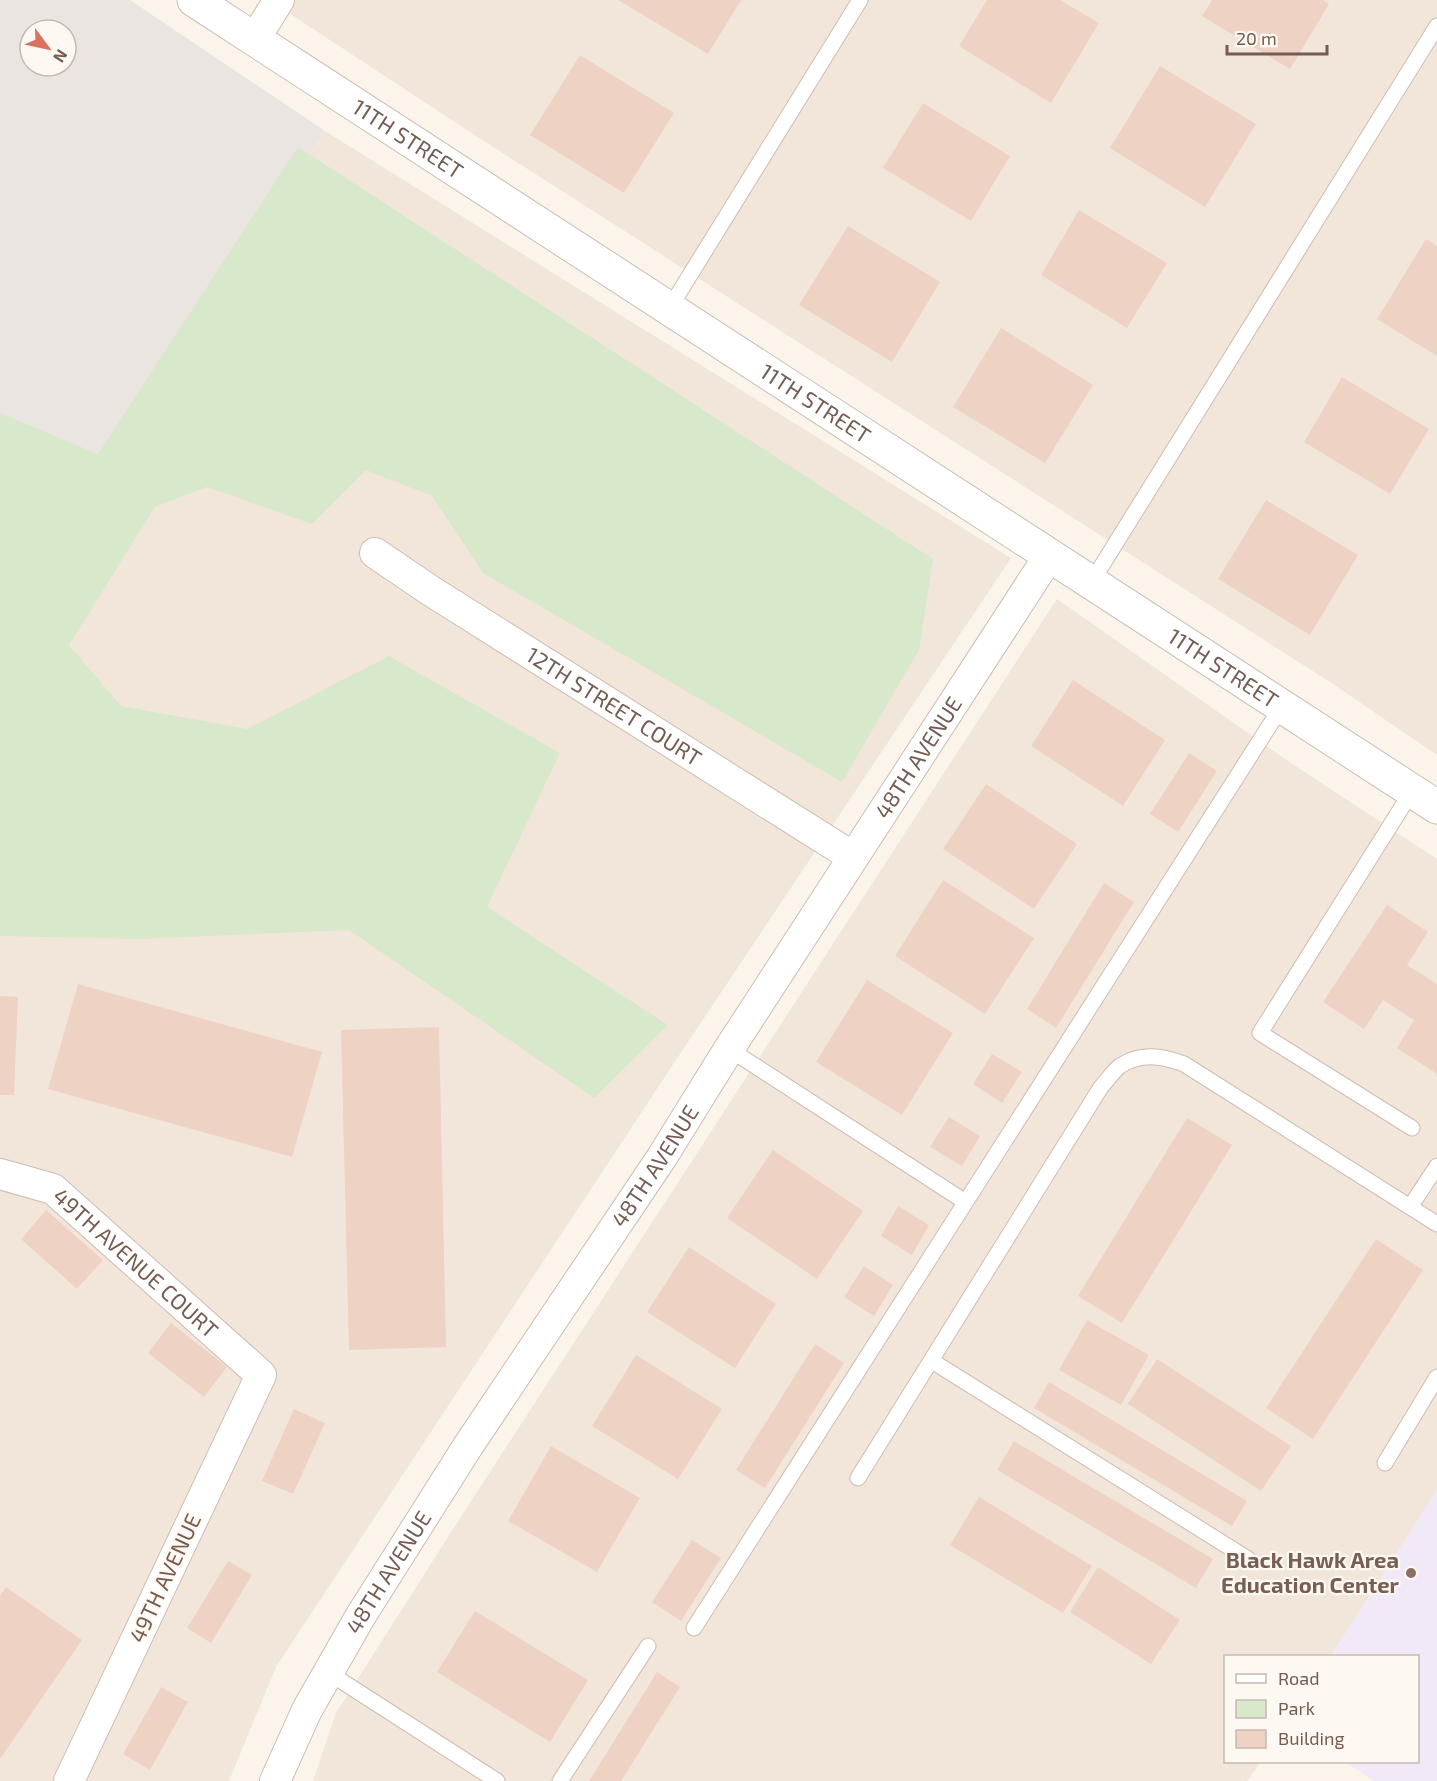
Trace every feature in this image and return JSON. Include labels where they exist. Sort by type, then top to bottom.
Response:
[{"type":"street","name":"11TH STREET","points":[[194,0],[1424,799]]},
{"type":"street","points":[[255,40],[279,0]]},
{"type":"street","name":"12TH STREET COURT","points":[[375,553],[854,857]]},
{"type":"street","name":"48TH AVENUE","points":[[275,1781],[307,1710],[360,1617],[468,1446],[662,1157],[729,1049],[1049,556]]},
{"type":"street","name":"49TH AVENUE COURT","points":[[0,1174],[53,1189],[261,1375]]},
{"type":"street","name":"49TH AVENUE","points":[[69,1781],[261,1375]]},
{"type":"lane","points":[[669,309],[860,0]]},
{"type":"lane","points":[[1091,583],[1437,26]]},
{"type":"lane","points":[[694,1628],[1282,706]]},
{"type":"lane","points":[[1412,1128],[1260,1033],[1424,799]]},
{"type":"lane","points":[[729,1049],[964,1202]]},
{"type":"lane","points":[[858,1478],[1101,1087],[1119,1066],[1143,1056],[1165,1057],[1184,1064],[1437,1224]]},
{"type":"lane","points":[[1410,1208],[1437,1167]]},
{"type":"lane","points":[[932,1361],[1248,1559]]},
{"type":"lane","points":[[1385,1463],[1437,1377]]},
{"type":"lane","points":[[560,1781],[648,1646]]},
{"type":"lane","points":[[329,1673],[497,1781]]},
{"type":"shaded area","points":[[0,0],[130,0],[325,131],[83,501],[0,449]]},
{"type":"shaded area","points":[[269,0],[1437,0],[1437,755],[1333,684],[476,136]]},
{"type":"shaded area","points":[[325,131],[1011,558],[674,1063],[276,1667],[229,1781],[0,1781],[0,627]]},
{"type":"shaded area","points":[[1057,599],[1288,761],[1437,859],[1437,1490],[1332,1655],[1224,1655],[1224,1763],[1260,1763],[1247,1781],[313,1781],[336,1713],[462,1515]]},
{"type":"shaded area","name":"Black Hawk Area Education Center","points":[[1437,1490],[1437,1781],[1374,1781],[1347,1763],[1419,1763],[1419,1655],[1332,1655]]},
{"type":"green space","points":[[298,147],[933,559],[919,650],[842,782],[483,573],[432,496],[366,470],[312,524],[207,487],[155,507],[69,645],[121,706],[247,729],[389,656],[560,753],[487,907],[668,1025],[594,1098],[349,930],[141,939],[0,936],[0,413],[98,454]]},
{"type":"building","points":[[618,0],[741,0],[708,54]]},
{"type":"building","points":[[987,0],[1060,0],[1099,23],[1051,103],[959,46]]},
{"type":"building","points":[[1212,0],[1323,0],[1329,4],[1290,69],[1202,16]]},
{"type":"building","points":[[580,55],[674,113],[624,193],[530,135]]},
{"type":"building","points":[[1160,66],[1256,124],[1205,207],[1110,148]]},
{"type":"building","points":[[923,103],[1010,156],[971,221],[883,168]]},
{"type":"building","points":[[1079,210],[1167,263],[1127,328],[1041,275]]},
{"type":"building","points":[[848,226],[940,282],[892,362],[799,305]]},
{"type":"building","points":[[1426,239],[1437,246],[1437,356],[1377,319]]},
{"type":"building","points":[[1001,328],[1093,385],[1045,463],[953,407]]},
{"type":"building","points":[[1342,377],[1429,429],[1390,494],[1304,442]]},
{"type":"building","points":[[1266,500],[1358,555],[1310,635],[1218,579]]},
{"type":"building","points":[[1073,680],[1165,740],[1123,806],[1031,746]]},
{"type":"building","points":[[1189,753],[1217,771],[1178,832],[1150,814]]},
{"type":"building","points":[[986,784],[1077,844],[1034,909],[943,849]]},
{"type":"building","points":[[943,880],[1034,938],[985,1014],[895,956]]},
{"type":"building","points":[[1104,883],[1134,902],[1056,1028],[1027,1009]]},
{"type":"building","points":[[1387,905],[1428,932],[1407,965],[1437,984],[1437,1074],[1397,1048],[1414,1020],[1383,1000],[1364,1029],[1323,1002]]},
{"type":"building","points":[[867,980],[953,1033],[902,1115],[816,1062]]},
{"type":"building","points":[[78,984],[322,1052],[292,1157],[48,1089]]},
{"type":"building","points":[[0,996],[18,997],[14,1095],[0,1095]]},
{"type":"building","points":[[439,1027],[446,1347],[349,1350],[341,1030]]},
{"type":"building","points":[[992,1054],[1022,1072],[1002,1103],[973,1084]]},
{"type":"building","points":[[949,1117],[980,1136],[962,1166],[930,1147]]},
{"type":"building","points":[[1187,1118],[1232,1145],[1122,1323],[1078,1296]]},
{"type":"building","points":[[773,1150],[863,1211],[817,1279],[727,1218]]},
{"type":"building","points":[[898,1206],[929,1225],[912,1255],[881,1236]]},
{"type":"building","points":[[46,1210],[103,1260],[77,1289],[21,1239]]},
{"type":"building","points":[[1376,1239],[1423,1270],[1313,1439],[1266,1408]]},
{"type":"building","points":[[689,1247],[776,1304],[735,1368],[647,1312]]},
{"type":"building","points":[[864,1266],[893,1285],[874,1316],[844,1297]]},
{"type":"building","points":[[1087,1320],[1149,1355],[1121,1405],[1059,1370]]},
{"type":"building","points":[[171,1323],[227,1367],[204,1397],[148,1353]]},
{"type":"building","points":[[815,1344],[844,1363],[765,1488],[736,1470]]},
{"type":"building","points":[[636,1355],[722,1409],[678,1479],[592,1426]]},
{"type":"building","points":[[1157,1359],[1291,1446],[1261,1491],[1128,1404]]},
{"type":"building","points":[[1049,1382],[1247,1501],[1232,1526],[1034,1408]]},
{"type":"building","points":[[294,1409],[325,1423],[293,1494],[262,1481]]},
{"type":"building","points":[[1014,1441],[1213,1559],[1196,1588],[997,1470]]},
{"type":"building","points":[[551,1446],[640,1498],[597,1572],[508,1521]]},
{"type":"building","points":[[979,1497],[1092,1566],[1063,1613],[950,1545]]},
{"type":"building","points":[[692,1540],[721,1558],[681,1621],[652,1602]]},
{"type":"building","points":[[228,1561],[252,1575],[211,1643],[187,1628]]},
{"type":"building","points":[[1098,1567],[1180,1620],[1151,1664],[1070,1612]]},
{"type":"building","points":[[6,1587],[82,1640],[0,1759],[0,1596]]},
{"type":"building","points":[[475,1611],[588,1680],[550,1742],[437,1672]]},
{"type":"building","points":[[657,1672],[680,1687],[621,1781],[589,1781]]},
{"type":"building","points":[[161,1687],[188,1702],[150,1770],[123,1754]]},
{"type":"place","name":"Black Hawk Area Education Center","points":[[1411,1573]]}]
